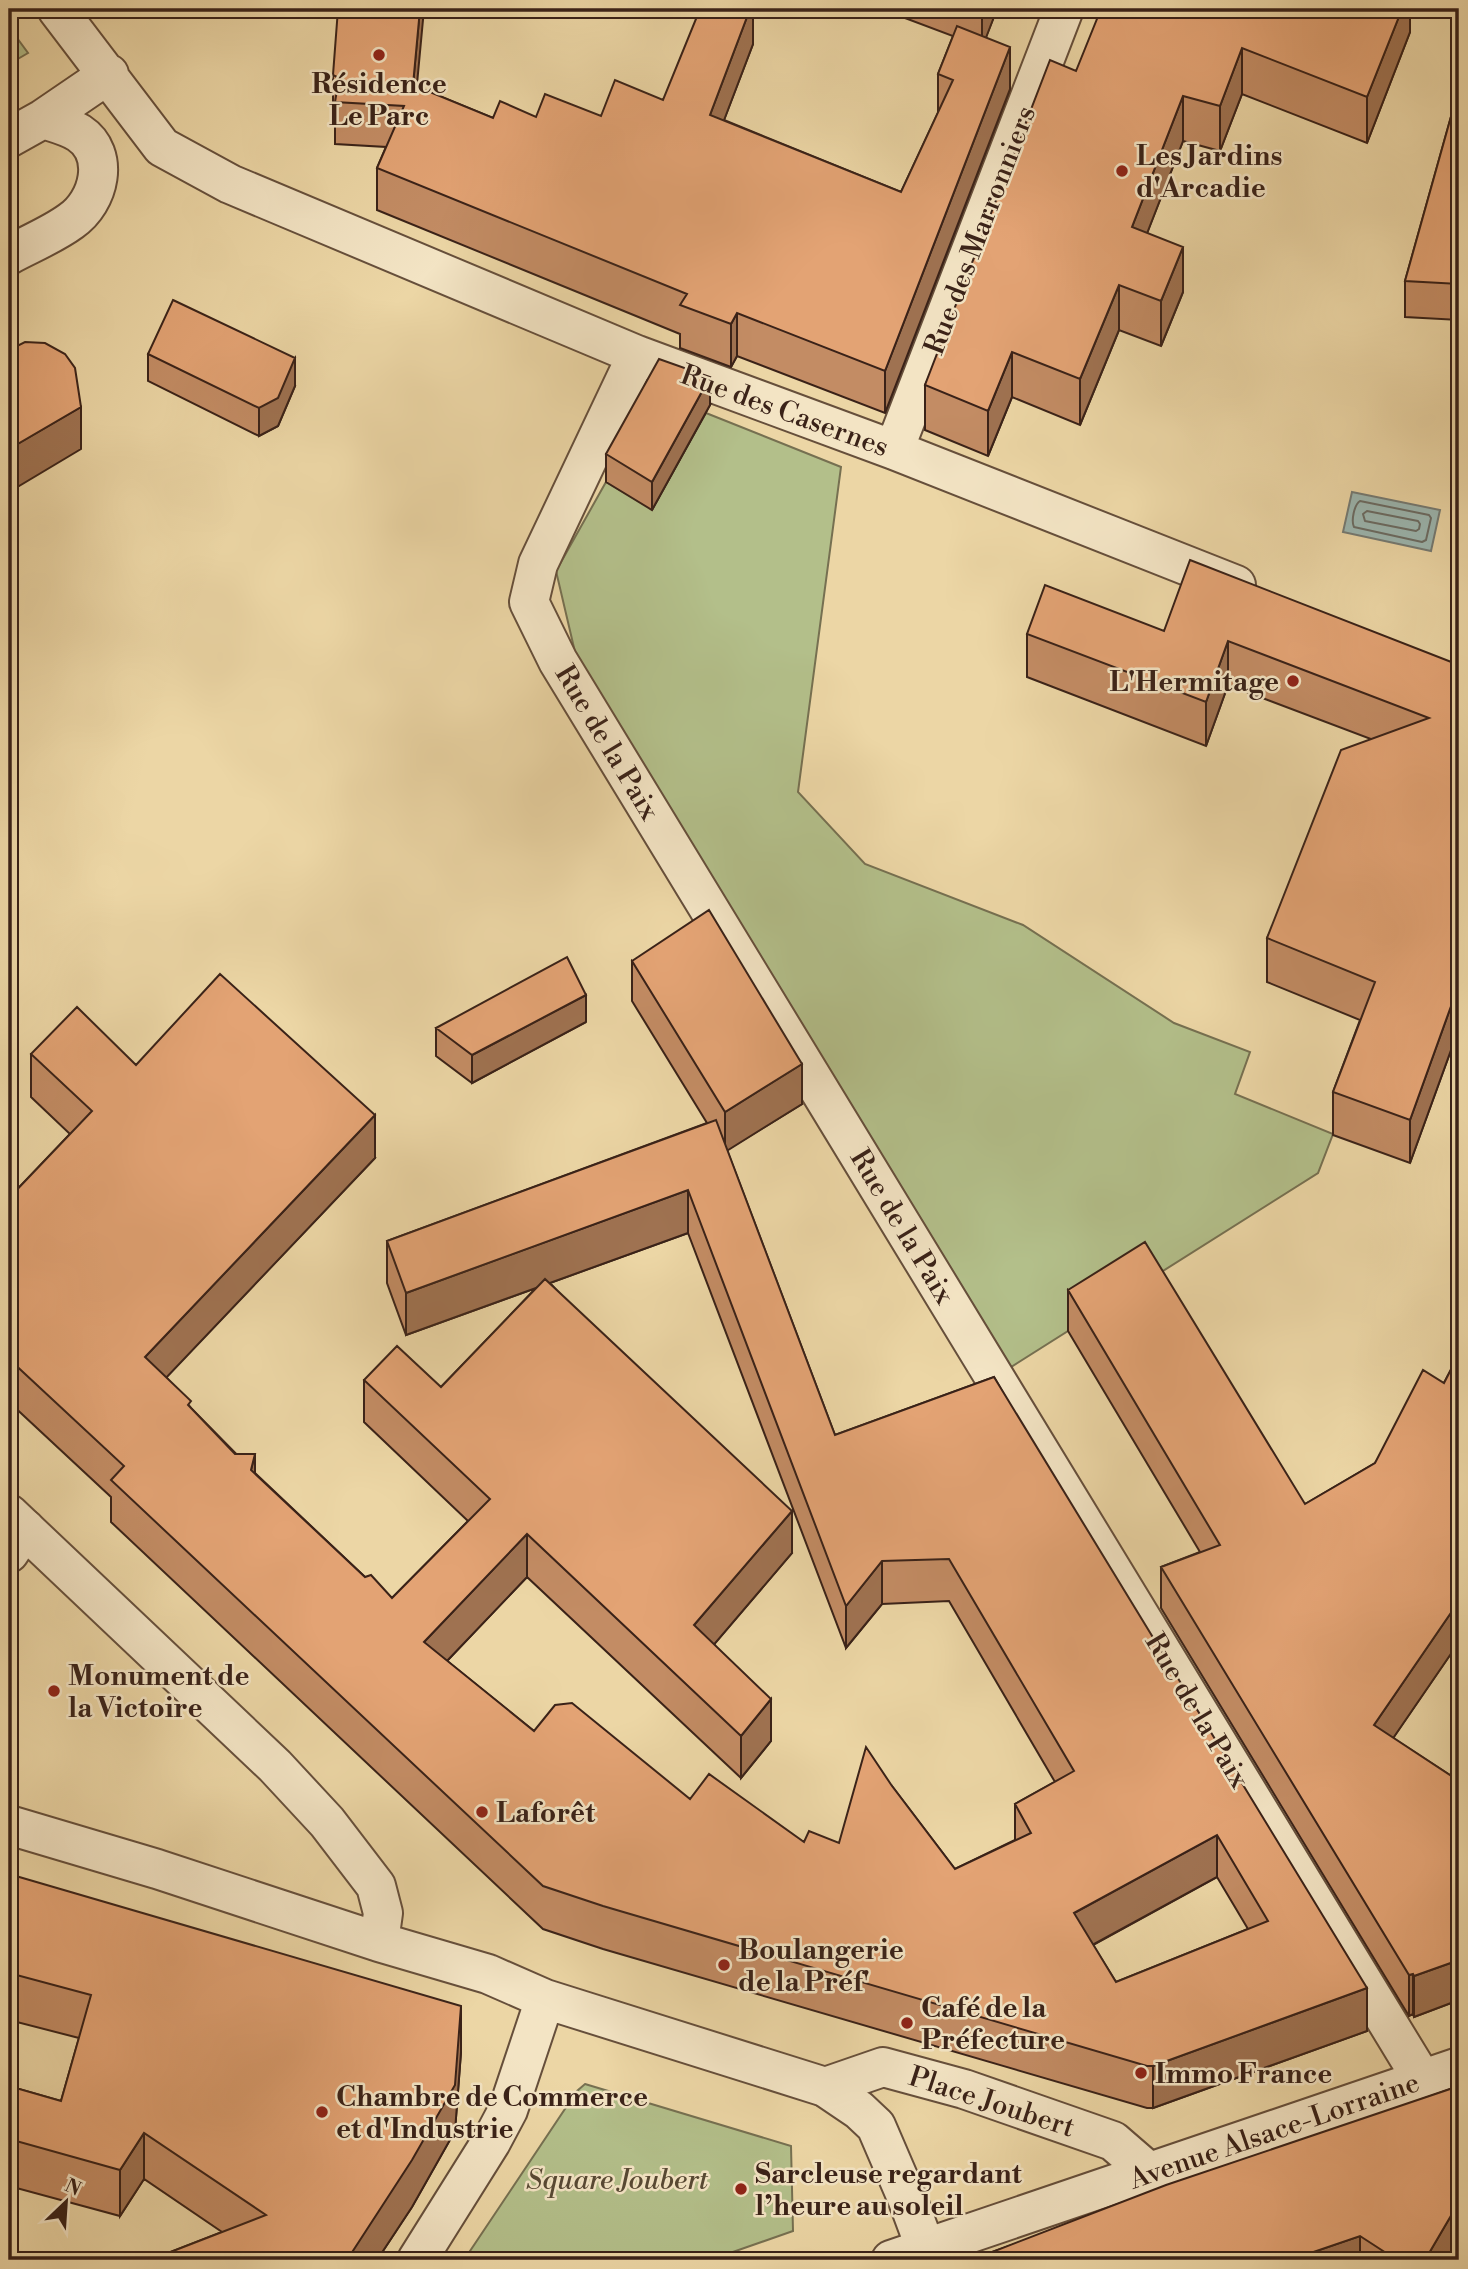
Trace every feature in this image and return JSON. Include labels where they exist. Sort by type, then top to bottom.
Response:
[{"type":"street","name":"Rue des Casernes","points":[[57,9],[162,146],[230,184],[637,355],[894,450],[1266,597]]},
{"type":"street","name":"Rue des Marronniers","points":[[894,450],[1064,9]]},
{"type":"street","points":[[9,138],[43,119],[109,74]]},
{"type":"street","points":[[9,255],[73,220],[91,201],[99,175],[95,152],[80,134],[43,119]]},
{"type":"street","name":"Rue de la Paix","points":[[637,355],[538,564],[529,602],[558,661],[1422,2079]]},
{"type":"street","points":[[14,1532],[275,1766],[327,1822],[376,1886],[383,1913],[379,1942]]},
{"type":"street","points":[[9,1825],[379,1942],[488,1973],[545,1999],[824,2087],[859,2110],[876,2126],[915,2256]]},
{"type":"street","points":[[417,2260],[508,2110],[545,1999]]},
{"type":"street","name":"Place Joubert","points":[[824,2087],[883,2067],[964,2088],[1113,2141],[1150,2173]]},
{"type":"street","name":"Avenue Alsace-Lorraine","points":[[915,2256],[1459,2067]]},
{"type":"green space","points":[[9,27],[28,53],[9,64]]},
{"type":"green space","points":[[706,413],[841,467],[798,792],[865,864],[1023,925],[1174,1023],[1250,1052],[1235,1094],[1333,1134],[1318,1173],[1011,1367],[575,652],[556,571],[606,482],[652,509]]},
{"type":"green space","name":"Square Joubert","points":[[585,2084],[791,2146],[793,2231],[710,2260],[464,2260],[577,2091]]},
{"type":"water","points":[[1352,492],[1440,510],[1431,551],[1343,532]]},
{"type":"building","points":[[338,9],[420,9],[413,85],[493,118],[500,101],[536,117],[545,94],[601,116],[615,80],[663,100],[700,9],[750,9],[710,115],[901,192],[953,80],[938,74],[957,26],[1010,47],[885,371],[737,313],[731,324],[680,305],[687,294],[377,168],[404,106],[335,102],[339,78],[333,75]]},
{"type":"building","name":"Les Jardins d'Arcadie","points":[[1101,9],[1402,9],[1367,97],[1242,48],[1220,106],[1183,96],[1132,227],[1183,247],[1161,301],[1119,285],[1080,379],[1012,352],[988,411],[925,385],[1050,60],[1076,71]]},
{"type":"building","points":[[1459,88],[1459,284],[1405,281]]},
{"type":"building","points":[[173,300],[295,358],[278,398],[259,408],[148,354]]},
{"type":"building","points":[[25,342],[45,343],[65,354],[75,368],[81,407],[9,449],[9,350]]},
{"type":"building","points":[[659,359],[710,377],[652,482],[606,454]]},
{"type":"building","points":[[1190,560],[1459,665],[1459,984],[1410,1120],[1333,1092],[1375,982],[1267,938],[1341,750],[1429,718],[1228,641],[1206,702],[1027,634],[1045,585],[1164,631]]},
{"type":"building","points":[[9,696],[11,737],[9,786]]},
{"type":"building","points":[[709,910],[802,1064],[725,1112],[632,961]]},
{"type":"building","points":[[567,957],[586,995],[472,1055],[436,1028]]},
{"type":"building","points":[[220,974],[375,1115],[145,1357],[191,1401],[188,1405],[235,1454],[255,1454],[251,1470],[365,1577],[371,1575],[392,1598],[490,1499],[364,1380],[397,1346],[441,1387],[545,1279],[792,1511],[694,1625],[771,1699],[741,1736],[527,1534],[424,1642],[534,1731],[555,1705],[572,1703],[690,1799],[709,1774],[804,1842],[809,1831],[839,1843],[866,1747],[955,1869],[1031,1833],[1015,1804],[1074,1771],[949,1559],[882,1561],[846,1606],[688,1190],[406,1293],[387,1241],[716,1120],[835,1435],[994,1377],[1367,1988],[1147,2066],[543,1886],[111,1480],[124,1466],[9,1359],[9,1198],[92,1111],[31,1054],[77,1007],[136,1065]],"holes":[[[1217,1835],[1268,1921],[1116,1982],[1074,1913]]]},
{"type":"building","points":[[1145,1242],[1305,1504],[1375,1463],[1423,1370],[1444,1383],[1459,1354],[1459,1601],[1374,1725],[1459,1781],[1459,1960],[1414,1976],[1409,1975],[1161,1567],[1220,1545],[1068,1290]]},
{"type":"building","points":[[9,1874],[461,2006],[455,2085],[412,2160],[347,2260],[156,2260],[155,2258],[266,2215],[144,2133],[120,2170],[9,2139],[9,2086],[61,2101],[91,1995],[9,1973]]},
{"type":"building","points":[[1459,2086],[1459,2202],[1425,2260],[1397,2260],[1360,2236],[1290,2260],[995,2260],[992,2252],[1166,2185]]},
{"type":"place","name":"Résidence Le Parc","points":[[379,55]]},
{"type":"place","name":"Les Jardins d'Arcadie","points":[[1122,171]]},
{"type":"place","name":"L'Hermitage","points":[[1293,681]]},
{"type":"place","name":"Monument de la Victoire","points":[[54,1691]]},
{"type":"place","name":"Laforêt","points":[[482,1812]]},
{"type":"place","name":"Boulangerie de la Préf'","points":[[724,1965]]},
{"type":"place","name":"Café de la Préfecture","points":[[907,2023]]},
{"type":"place","name":"Immo France","points":[[1141,2073]]},
{"type":"place","name":"Chambre de Commerce et d'Industrie","points":[[322,2112]]},
{"type":"place","name":"Sarcleuse regardant l’heure au soleil","points":[[741,2189]]}]
